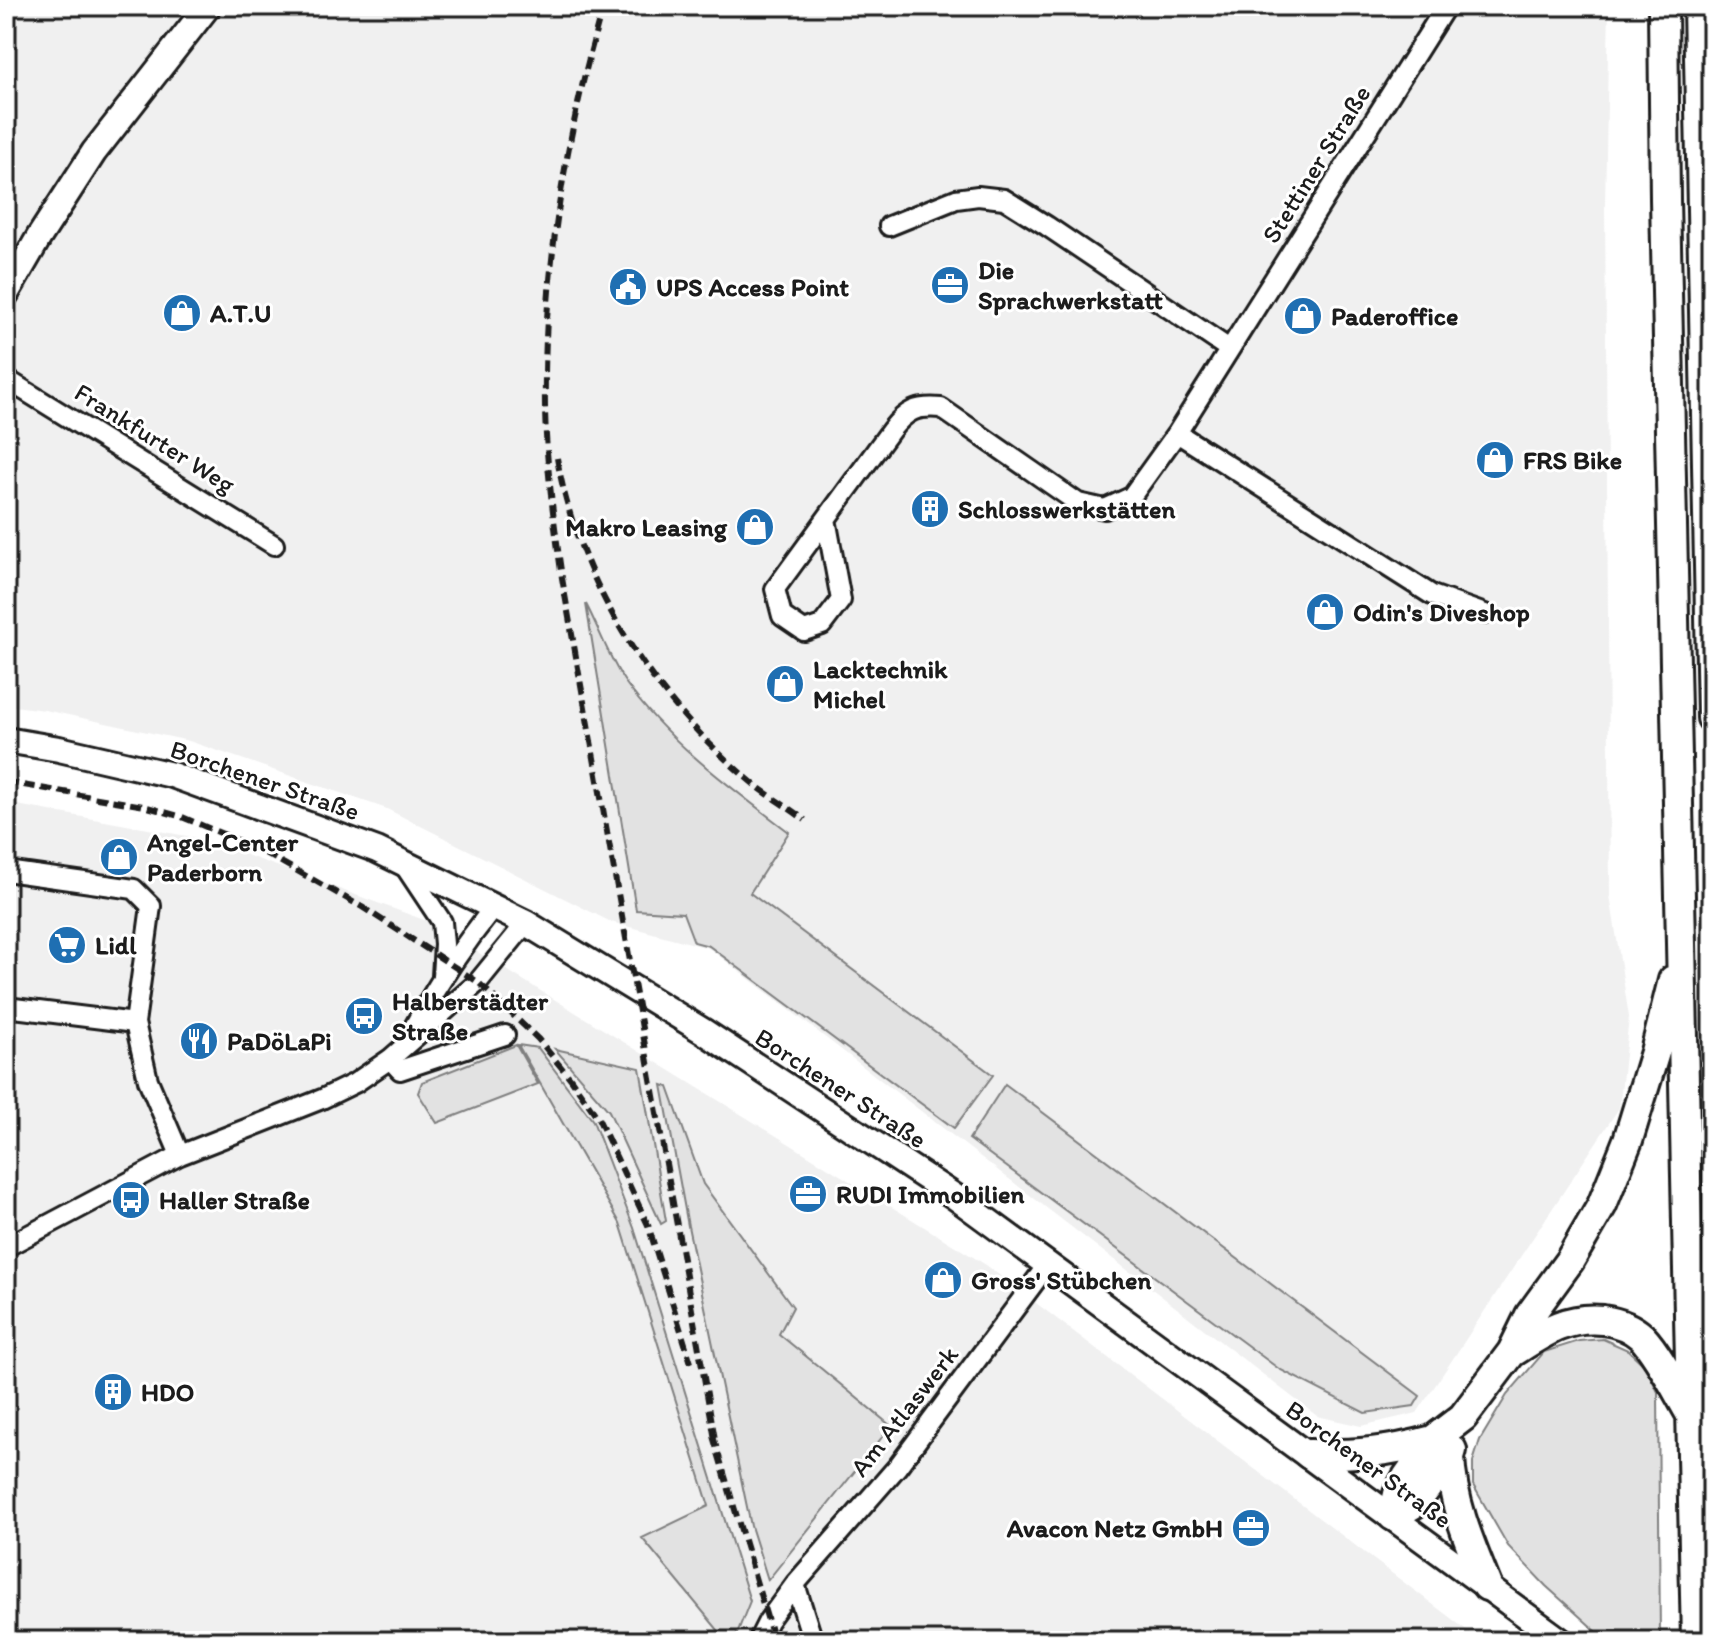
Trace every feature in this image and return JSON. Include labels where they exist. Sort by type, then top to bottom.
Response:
[{"type":"highway","points":[[1663,6],[1696,1641]]},
{"type":"highway","points":[[1698,6],[1712,718]]},
{"type":"highway","points":[[1393,1516],[1415,1503],[1442,1449],[1512,1352],[1530,1315],[1570,1260],[1602,1205],[1628,1140],[1655,1052],[1682,944]]},
{"type":"highway","points":[[1512,1352],[1543,1332],[1570,1321],[1590,1319],[1619,1322],[1641,1336],[1692,1416]]},
{"type":"highway","points":[[1309,1454],[1442,1449]]},
{"type":"highway","points":[[1442,1449],[1457,1505],[1487,1586]]},
{"type":"main road","points":[[6,294],[94,152],[208,6]]},
{"type":"main road","name":"Borchener Straße","points":[[6,740],[172,775],[340,835],[402,861],[526,923],[716,1039],[954,1196],[1561,1641]]},
{"type":"street","name":"Stettiner Straße","points":[[826,519],[841,600],[822,625],[804,631],[782,616],[775,589],[826,519],[903,415],[922,407],[941,408],[1078,503],[1105,509],[1131,497],[1177,433],[1446,6]]},
{"type":"street","points":[[889,226],[956,199],[978,196],[1004,199],[1229,349]]},
{"type":"street","name":"Frankfurter Weg","points":[[6,379],[274,545]]},
{"type":"street","points":[[1177,433],[1432,595],[1485,614]]},
{"type":"street","points":[[402,861],[442,922],[442,978]]},
{"type":"street","points":[[6,871],[134,889],[151,906],[135,1023],[148,1080],[180,1155]]},
{"type":"street","points":[[494,907],[442,978],[396,1054],[400,1070],[505,1035]]},
{"type":"street","points":[[6,1247],[180,1155],[355,1083],[396,1054],[478,982],[526,923]]},
{"type":"street","points":[[6,1007],[135,1023]]},
{"type":"street","name":"Am Atlaswerk","points":[[758,1641],[768,1621],[795,1584],[898,1466],[1048,1264]]},
{"type":"street","points":[[795,1584],[813,1641]]},
{"type":"shaded area","points":[[6,6],[1609,6],[1605,204],[1610,895],[1629,1017],[1620,1101],[1619,1108],[1417,1413],[1361,1426],[1317,1416],[709,948],[611,922],[387,809],[189,741],[45,710],[6,705]]},
{"type":"shaded area","points":[[586,604],[620,674],[642,704],[701,763],[789,832],[750,893],[993,1075],[954,1128],[709,946],[694,942],[683,913],[636,910]]},
{"type":"shaded area","points":[[6,803],[203,839],[427,921],[986,1265],[1481,1641],[6,1641]]},
{"type":"shaded area","points":[[516,1045],[538,1084],[437,1123],[418,1093],[422,1082]]},
{"type":"shaded area","points":[[518,1045],[538,1048],[593,1121],[634,1228],[750,1601],[734,1641],[727,1641],[642,1538],[709,1506],[620,1223]]},
{"type":"shaded area","points":[[555,1049],[640,1068],[666,1221],[661,1224],[609,1111]]},
{"type":"shaded area","points":[[1005,1084],[1420,1396],[1414,1406],[1365,1413],[1279,1369],[969,1139]]},
{"type":"shaded area","points":[[662,1085],[668,1087],[703,1184],[793,1307],[779,1334],[891,1426],[768,1580],[751,1526],[688,1226]]},
{"type":"shaded area","points":[[1603,1339],[1628,1350],[1646,1367],[1658,1392],[1660,1641],[1607,1641],[1546,1586],[1508,1546],[1473,1485],[1473,1462],[1480,1440],[1507,1395],[1544,1352],[1579,1341]]},
{"type":"railway","points":[[603,6],[567,155],[552,255],[545,357],[547,451],[562,578],[716,1445]]},
{"type":"railway","points":[[557,458],[583,552],[627,639],[654,679],[719,753],[755,785],[805,820]]},
{"type":"railway","points":[[6,782],[144,806],[182,817],[254,847],[362,907],[478,982],[538,1039],[598,1118],[648,1225],[691,1363]]},
{"type":"railway","points":[[713,1436],[774,1641]]},
{"type":"place","name":"Die Sprachwerkstatt","points":[[950,285]]},
{"type":"place","name":"UPS Access Point","points":[[628,287]]},
{"type":"place","name":"A.T.U","points":[[182,313]]},
{"type":"place","name":"Paderoffice","points":[[1303,316]]},
{"type":"place","name":"FRS Bike","points":[[1495,460]]},
{"type":"place","name":"Schlosswerkstätten","points":[[930,509]]},
{"type":"place","name":"Makro Leasing","points":[[755,527]]},
{"type":"place","name":"Odin's Diveshop","points":[[1325,612]]},
{"type":"place","name":"Lacktechnik Michel","points":[[785,684]]},
{"type":"place","name":"Angel-Center Paderborn","points":[[119,857]]},
{"type":"place","name":"Lidl","points":[[67,945]]},
{"type":"place","name":"Halberstädter Straße","points":[[364,1016]]},
{"type":"place","name":"PaDöLaPi","points":[[199,1041]]},
{"type":"place","name":"RUDI Immobilien","points":[[808,1194]]},
{"type":"place","name":"Haller Straße","points":[[131,1200]]},
{"type":"place","name":"Gross' Stübchen","points":[[943,1280]]},
{"type":"place","name":"HDO","points":[[113,1392]]},
{"type":"place","name":"Avacon Netz GmbH","points":[[1251,1528]]}]
